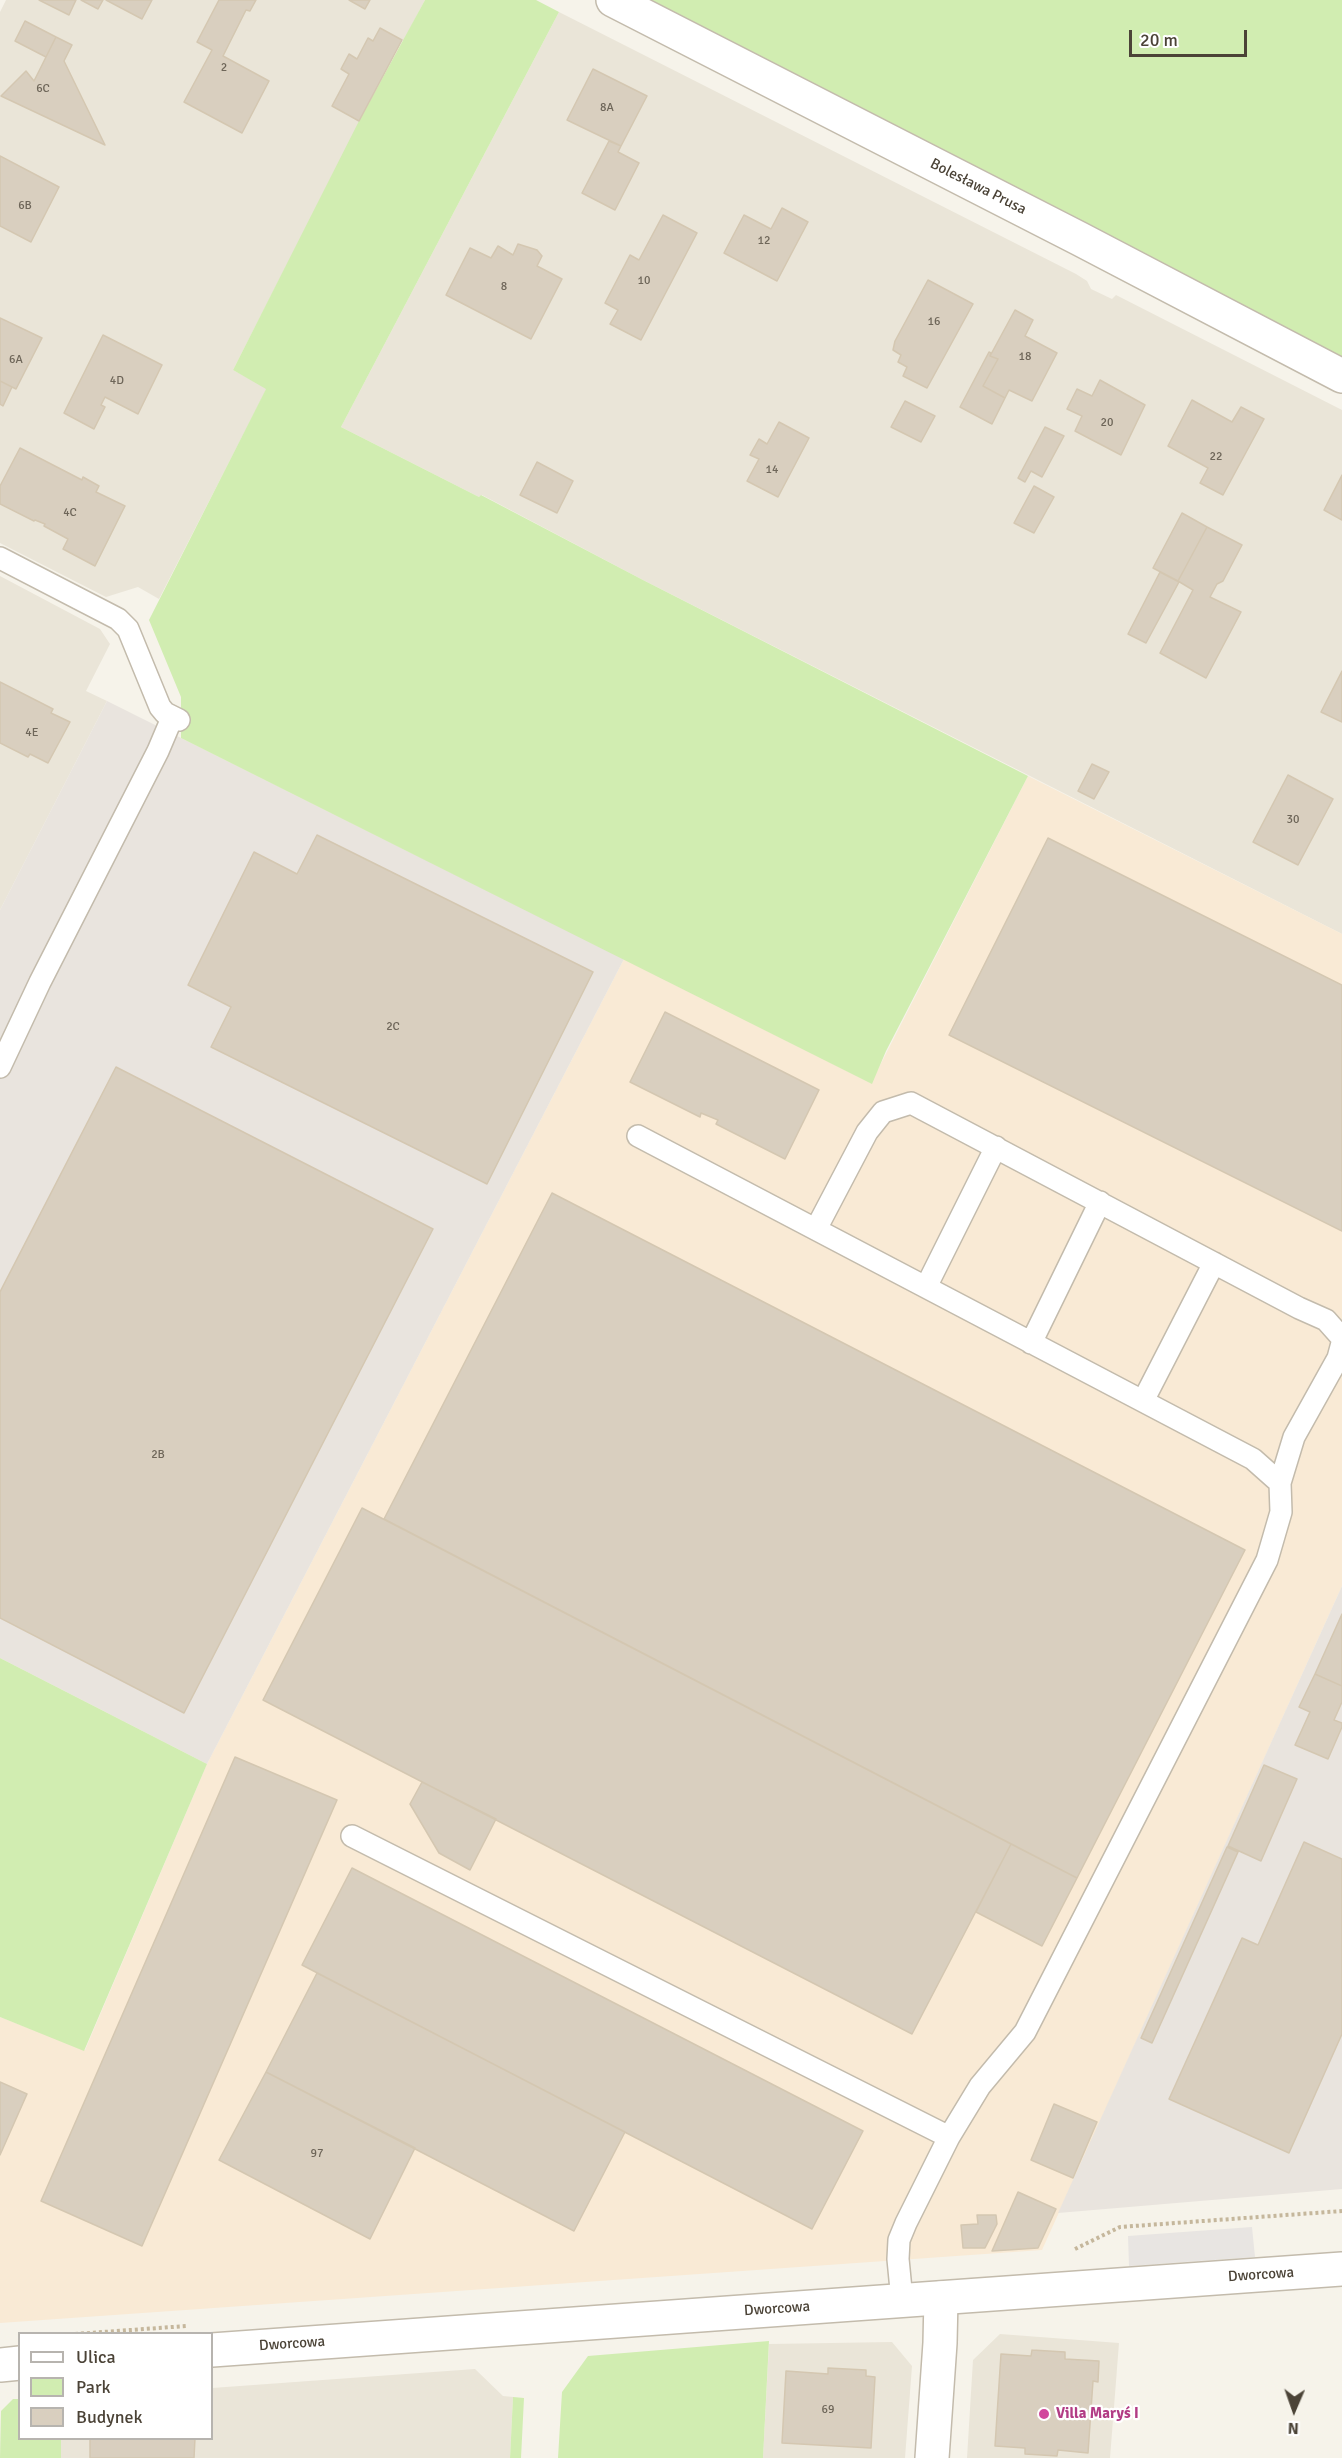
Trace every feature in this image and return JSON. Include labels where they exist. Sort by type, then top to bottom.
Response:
[{"type":"street","name":"Bolesława Prusa","points":[[613,0],[1091,244],[1342,376]]},
{"type":"street","name":"Dworcowa","points":[[213,2350],[1342,2269]]},
{"type":"street","points":[[932,2458],[941,2298]]},
{"type":"street","points":[[0,2365],[18,2363]]},
{"type":"lane","points":[[0,558],[118,619],[128,629],[160,707],[176,719],[40,982],[0,1067]]},
{"type":"lane","points":[[816,1229],[867,1132],[883,1112],[911,1103],[1326,1320],[1342,1338]]},
{"type":"lane","points":[[638,1136],[1253,1459],[1280,1483]]},
{"type":"lane","points":[[926,1287],[996,1147]]},
{"type":"lane","points":[[1031,1342],[1100,1202]]},
{"type":"lane","points":[[1143,1401],[1214,1263]]},
{"type":"lane","points":[[902,2300],[899,2240],[950,2137],[980,2086],[1025,2032],[1267,1560],[1281,1512],[1280,1483],[1294,1437],[1338,1358],[1342,1343]]},
{"type":"lane","points":[[352,1836],[950,2137]]},
{"type":"shaded area","points":[[6,0],[425,0],[402,40],[233,370],[267,388],[159,599],[138,587],[106,597],[0,543],[0,12]]},
{"type":"shaded area","points":[[559,12],[1076,274],[1087,281],[1091,289],[1112,299],[1116,295],[1342,410],[1342,934],[643,580],[482,495],[479,497],[341,427]]},
{"type":"shaded area","points":[[0,576],[100,629],[110,644],[86,691],[107,701],[0,910]]},
{"type":"shaded area","points":[[107,701],[624,959],[207,1764],[0,1658],[0,910]]},
{"type":"shaded area","points":[[1028,776],[1342,934],[1342,1586],[1042,2250],[0,2323],[0,2017],[85,2050],[207,1764],[624,959],[871,1083]]},
{"type":"shaded area","points":[[1342,1586],[1342,2189],[1058,2213]]},
{"type":"shaded area","points":[[1252,2227],[1255,2257],[1129,2266],[1128,2236]]},
{"type":"shaded area","points":[[1000,2334],[1119,2343],[1110,2458],[967,2458],[973,2360]]},
{"type":"shaded area","points":[[892,2342],[912,2366],[905,2458],[763,2458],[769,2344]]},
{"type":"shaded area","points":[[475,2369],[503,2396],[513,2397],[510,2458],[61,2458],[61,2440],[213,2440],[213,2388]]},
{"type":"green space","points":[[425,0],[536,0],[559,12],[341,427],[479,497],[481,495],[1028,776],[886,1051],[872,1084],[181,738],[181,697],[149,620],[266,389],[233,370],[359,121]]},
{"type":"green space","points":[[649,0],[1342,0],[1342,359],[1087,223]]},
{"type":"green space","points":[[0,1658],[207,1764],[84,2051],[0,2017]]},
{"type":"green space","points":[[769,2341],[763,2458],[558,2458],[562,2392],[588,2356]]},
{"type":"green space","points":[[513,2397],[524,2398],[521,2458],[510,2458]]},
{"type":"green space","points":[[13,2399],[18,2399],[18,2440],[61,2440],[61,2458],[0,2458],[1,2411]]},
{"type":"building","points":[[39,0],[76,0],[69,15]]},
{"type":"building","points":[[81,0],[103,0],[98,9]]},
{"type":"building","points":[[106,0],[152,0],[142,19]]},
{"type":"building","points":[[219,0],[256,0],[250,11],[246,10],[223,56],[269,81],[242,133],[184,102],[212,50],[197,42]]},
{"type":"building","points":[[349,0],[370,0],[365,9]]},
{"type":"building","points":[[25,21],[56,37],[46,57],[15,41]]},
{"type":"building","points":[[380,28],[402,40],[359,121],[332,106],[349,74],[341,69],[349,54],[357,59],[368,38],[373,41]]},
{"type":"building","points":[[56,37],[72,45],[64,61],[105,145],[1,96],[26,71],[34,81]]},
{"type":"building","points":[[593,69],[647,96],[621,146],[567,120]]},
{"type":"building","points":[[609,141],[621,146],[618,152],[639,163],[615,210],[582,193]]},
{"type":"building","points":[[0,156],[59,187],[31,242],[0,226]]},
{"type":"building","points":[[782,208],[808,222],[777,281],[724,253],[744,215],[771,229]]},
{"type":"building","points":[[663,215],[697,233],[641,340],[610,324],[618,310],[605,303],[630,255],[639,260]]},
{"type":"building","points":[[518,244],[537,250],[542,256],[537,266],[562,279],[531,339],[446,295],[470,248],[491,258],[498,246],[513,255]]},
{"type":"building","points":[[928,280],[973,304],[927,388],[903,376],[907,367],[898,362],[901,355],[893,350],[895,341]]},
{"type":"building","points":[[1015,310],[1033,320],[1025,336],[1057,353],[1032,401],[1009,390],[1005,398],[983,386],[998,359],[990,356]]},
{"type":"building","points":[[0,318],[42,338],[16,389],[0,381]]},
{"type":"building","points":[[103,335],[162,365],[138,414],[105,397],[101,405],[105,407],[94,429],[64,413]]},
{"type":"building","points":[[989,352],[990,356],[998,359],[983,386],[1005,398],[992,424],[960,407]]},
{"type":"building","points":[[1100,380],[1145,405],[1121,455],[1075,431],[1082,416],[1067,409],[1077,389],[1092,396]]},
{"type":"building","points":[[0,381],[12,387],[3,406],[0,404]]},
{"type":"building","points":[[1192,400],[1232,422],[1241,407],[1264,419],[1223,495],[1200,483],[1208,468],[1168,446]]},
{"type":"building","points":[[905,401],[935,416],[921,442],[891,427]]},
{"type":"building","points":[[779,422],[809,438],[778,497],[747,481],[759,459],[750,455],[759,439],[767,444]]},
{"type":"building","points":[[1045,427],[1064,436],[1042,477],[1031,471],[1025,482],[1018,478]]},
{"type":"building","points":[[20,448],[82,480],[83,477],[99,486],[96,492],[125,506],[95,566],[63,549],[68,539],[44,526],[45,524],[0,504],[0,486]]},
{"type":"building","points":[[537,462],[573,481],[557,513],[520,495]]},
{"type":"building","points":[[1342,475],[1342,520],[1324,510]]},
{"type":"building","points":[[1034,486],[1054,497],[1034,533],[1014,523]]},
{"type":"building","points":[[1182,513],[1207,527],[1178,581],[1153,568]]},
{"type":"building","points":[[1207,527],[1242,545],[1223,581],[1217,584],[1210,597],[1241,612],[1206,678],[1160,653],[1193,590],[1178,581]]},
{"type":"building","points":[[1160,572],[1179,582],[1146,643],[1128,634]]},
{"type":"building","points":[[1342,671],[1342,722],[1321,712]]},
{"type":"building","points":[[0,682],[53,709],[51,713],[70,722],[48,763],[30,754],[28,757],[0,743]]},
{"type":"building","points":[[1092,764],[1109,772],[1094,799],[1078,791]]},
{"type":"building","points":[[1288,775],[1333,799],[1298,865],[1253,842]]},
{"type":"building","points":[[317,835],[593,972],[487,1184],[211,1047],[231,1007],[188,985],[254,852],[297,874]]},
{"type":"building","points":[[1048,838],[1342,985],[1342,1231],[949,1035]]},
{"type":"building","points":[[665,1012],[819,1090],[785,1159],[716,1124],[718,1120],[701,1113],[700,1117],[630,1082]]},
{"type":"building","points":[[116,1067],[433,1229],[184,1713],[0,1618],[0,1292]]},
{"type":"building","points":[[552,1193],[1245,1550],[1077,1878],[384,1519]]},
{"type":"building","points":[[362,1508],[1011,1844],[912,2034],[263,1700]]},
{"type":"building","points":[[1342,1614],[1342,1686],[1315,1674]]},
{"type":"building","points":[[1315,1674],[1342,1686],[1342,1702],[1334,1720],[1342,1723],[1342,1727],[1328,1759],[1295,1745],[1310,1712],[1299,1707]]},
{"type":"building","points":[[235,1757],[337,1800],[142,2246],[41,2201]]},
{"type":"building","points":[[1264,1765],[1297,1779],[1261,1861],[1228,1846]]},
{"type":"building","points":[[422,1782],[496,1819],[470,1870],[439,1853],[410,1804]]},
{"type":"building","points":[[1304,1842],[1342,1859],[1342,2034],[1289,2153],[1169,2099],[1242,1938],[1258,1945]]},
{"type":"building","points":[[1011,1844],[1077,1878],[1042,1946],[976,1912]]},
{"type":"building","points":[[1227,1847],[1238,1852],[1152,2043],[1141,2038]]},
{"type":"building","points":[[352,1868],[863,2131],[812,2229],[302,1965]]},
{"type":"building","points":[[317,1973],[625,2132],[574,2231],[266,2072]]},
{"type":"building","points":[[266,2072],[415,2148],[370,2239],[219,2160]]},
{"type":"building","points":[[0,2082],[27,2094],[0,2155]]},
{"type":"building","points":[[1054,2104],[1097,2122],[1073,2178],[1031,2160]]},
{"type":"building","points":[[1018,2192],[1056,2209],[1038,2248],[992,2251]]},
{"type":"building","points":[[977,2215],[996,2215],[997,2224],[985,2248],[963,2248],[961,2225],[978,2224]]},
{"type":"building","name":"Villa Maryś I","points":[[1032,2350],[1065,2352],[1065,2359],[1099,2361],[1098,2382],[1093,2381],[1088,2453],[1058,2450],[1057,2456],[1025,2454],[1025,2448],[995,2446],[1001,2354],[1031,2356]]},
{"type":"building","points":[[828,2368],[866,2370],[866,2376],[875,2377],[871,2448],[782,2443],[786,2371],[828,2374]]},
{"type":"building","points":[[90,2440],[195,2440],[194,2458],[90,2458]]},
{"type":"place","name":"Villa Maryś I","points":[[1044,2414]]}]
